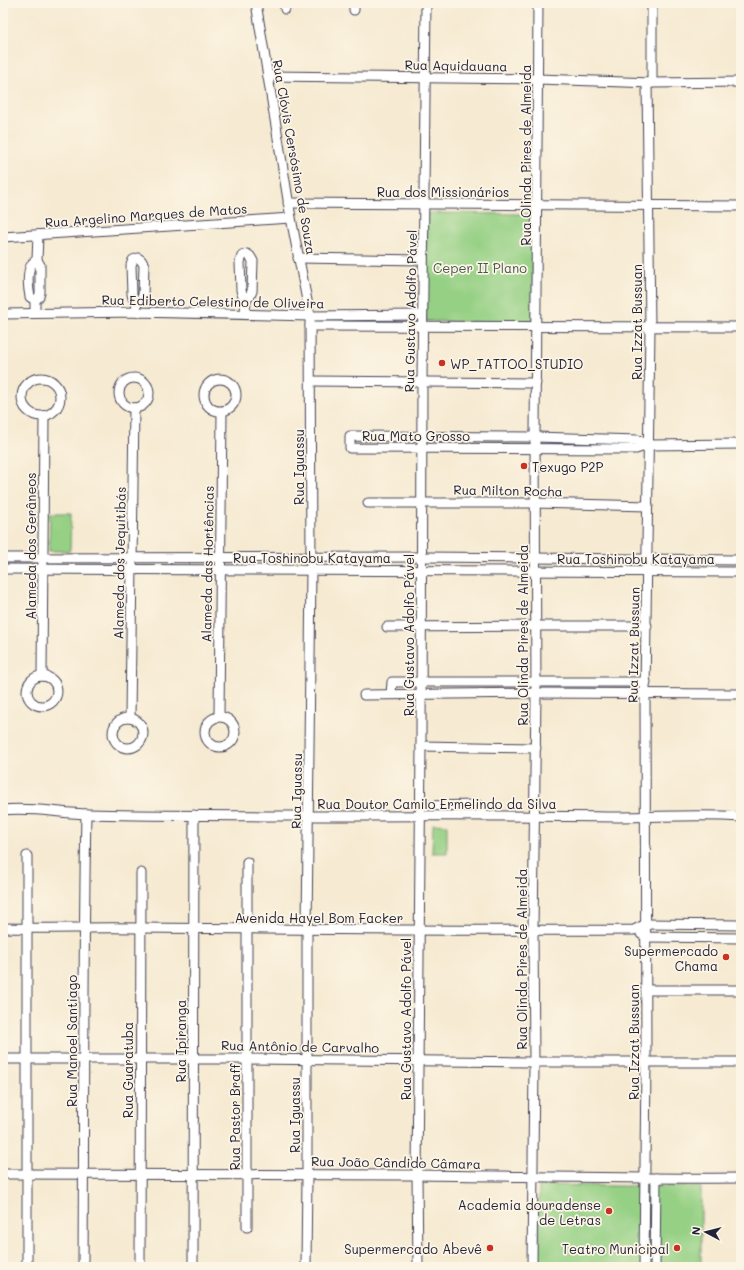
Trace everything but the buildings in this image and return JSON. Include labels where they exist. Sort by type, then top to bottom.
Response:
[{"type":"street","name":"Rua Clóvis Cersósimo de Souza","points":[[256,3],[288,203],[310,316]]},
{"type":"street","name":"Rua Gustavo Adolfo Pável","points":[[418,1267],[417,1175],[421,806],[420,681],[422,627],[422,315],[426,3]]},
{"type":"street","name":"Rua Olinda Pires de Almeida","points":[[532,1267],[534,1062],[533,931],[536,748],[535,437],[538,204],[538,3]]},
{"type":"street","name":"Rua Izzat Bussuan","points":[[644,1267],[646,1062],[645,693],[648,572],[650,327],[649,83],[652,3]]},
{"type":"street","name":"Rua Aquidauana","points":[[268,76],[538,79],[649,83],[741,82]]},
{"type":"street","name":"Rua dos Missionários","points":[[288,203],[741,206]]},
{"type":"street","name":"Rua Argelino Marques de Matos","points":[[3,237],[291,218]]},
{"type":"street","points":[[35,313],[35,300],[39,297],[40,293],[40,265],[36,260],[38,235]]},
{"type":"street","points":[[298,258],[423,260]]},
{"type":"street","points":[[246,298],[246,314]]},
{"type":"street","points":[[136,312],[137,302]]},
{"type":"street","name":"Rua Ediberto Celestino de Oliveira","points":[[3,314],[136,312],[310,316],[422,315]]},
{"type":"street","name":"Rua Iguassu","points":[[306,1267],[308,1060],[307,929],[311,570],[310,316]]},
{"type":"street","name":"Rua Ediberto Celestino de Oliveira","points":[[310,326],[741,328]]},
{"type":"street","points":[[38,378],[50,380],[55,384],[60,394],[58,406],[50,414],[44,416],[31,414],[26,409],[22,397],[23,390],[27,385],[32,380],[38,378]]},
{"type":"street","points":[[311,381],[536,383]]},
{"type":"street","name":"Alameda dos Jequitibás","points":[[130,718],[134,408]]},
{"type":"street","name":"Alameda das Hortências","points":[[219,716],[219,558],[222,412]]},
{"type":"street","name":"Alameda dos Gerâneos","points":[[42,676],[44,416]]},
{"type":"street","name":"Rua Mato Grosso","points":[[648,445],[638,440],[535,437],[350,436],[350,448],[636,449],[648,445],[741,444]]},
{"type":"street","name":"Rua Milton Rocha","points":[[368,503],[535,503],[648,506]]},
{"type":"street","name":"Rua Toshinobu Katayama","points":[[3,558],[422,557],[741,560]]},
{"type":"street","points":[[367,558],[367,570]]},
{"type":"street","name":"Rua Toshinobu Katayama","points":[[3,569],[741,572]]},
{"type":"street","points":[[387,627],[647,626]]},
{"type":"street","points":[[391,694],[392,682],[646,682]]},
{"type":"street","points":[[364,695],[420,693],[741,694]]},
{"type":"street","points":[[421,746],[536,748]]},
{"type":"street","points":[[421,806],[478,805],[482,808],[483,816]]},
{"type":"street","name":"Rua Doutor Camilo Ermelindo da Silva","points":[[3,810],[13,808],[86,814],[741,817]]},
{"type":"street","points":[[727,816],[741,810]]},
{"type":"street","name":"Rua Manoel Santiago","points":[[83,1267],[84,929],[86,814]]},
{"type":"street","name":"Rua Ipiranga","points":[[193,1267],[194,815]]},
{"type":"street","points":[[27,856],[27,1267]]},
{"type":"street","name":"Rua Pastor Braff","points":[[247,862],[247,1227]]},
{"type":"street","name":"Rua Guaratuba","points":[[140,1267],[141,873]]},
{"type":"street","points":[[646,924],[741,924]]},
{"type":"street","name":"Avenida Hayel Bom Facker","points":[[3,928],[533,931],[634,930],[646,924]]},
{"type":"street","points":[[634,930],[646,937],[741,938]]},
{"type":"street","points":[[646,990],[741,990]]},
{"type":"street","name":"Rua Antônio de Carvalho","points":[[3,1059],[247,1058],[534,1062],[741,1062]]},
{"type":"street","name":"Rua João Cândido Câmara","points":[[3,1174],[140,1173],[193,1175],[307,1174],[741,1178]]},
{"type":"street","points":[[655,1267],[656,1178]]},
{"type":"street","points":[[644,1209],[656,1198]]},
{"type":"green space","name":"Ceper II Plano","points":[[427,213],[534,214],[533,323],[426,321]]},
{"type":"green space","points":[[50,513],[71,513],[70,551],[49,551]]},
{"type":"green space","points":[[433,824],[447,825],[447,853],[432,853]]},
{"type":"green space","points":[[539,1185],[701,1187],[701,1267],[539,1267]]},
{"type":"place","name":"WP_TATTOO_STUDIO","points":[[442,363]]},
{"type":"place","name":"Texugo P2P","points":[[524,466]]},
{"type":"place","name":"Supermercado Chama","points":[[726,957]]},
{"type":"place","name":"Academia douradense de Letras","points":[[609,1211]]},
{"type":"place","name":"Supermercado Abevê","points":[[490,1248]]},
{"type":"place","name":"Teatro Municipal","points":[[677,1248]]}]
